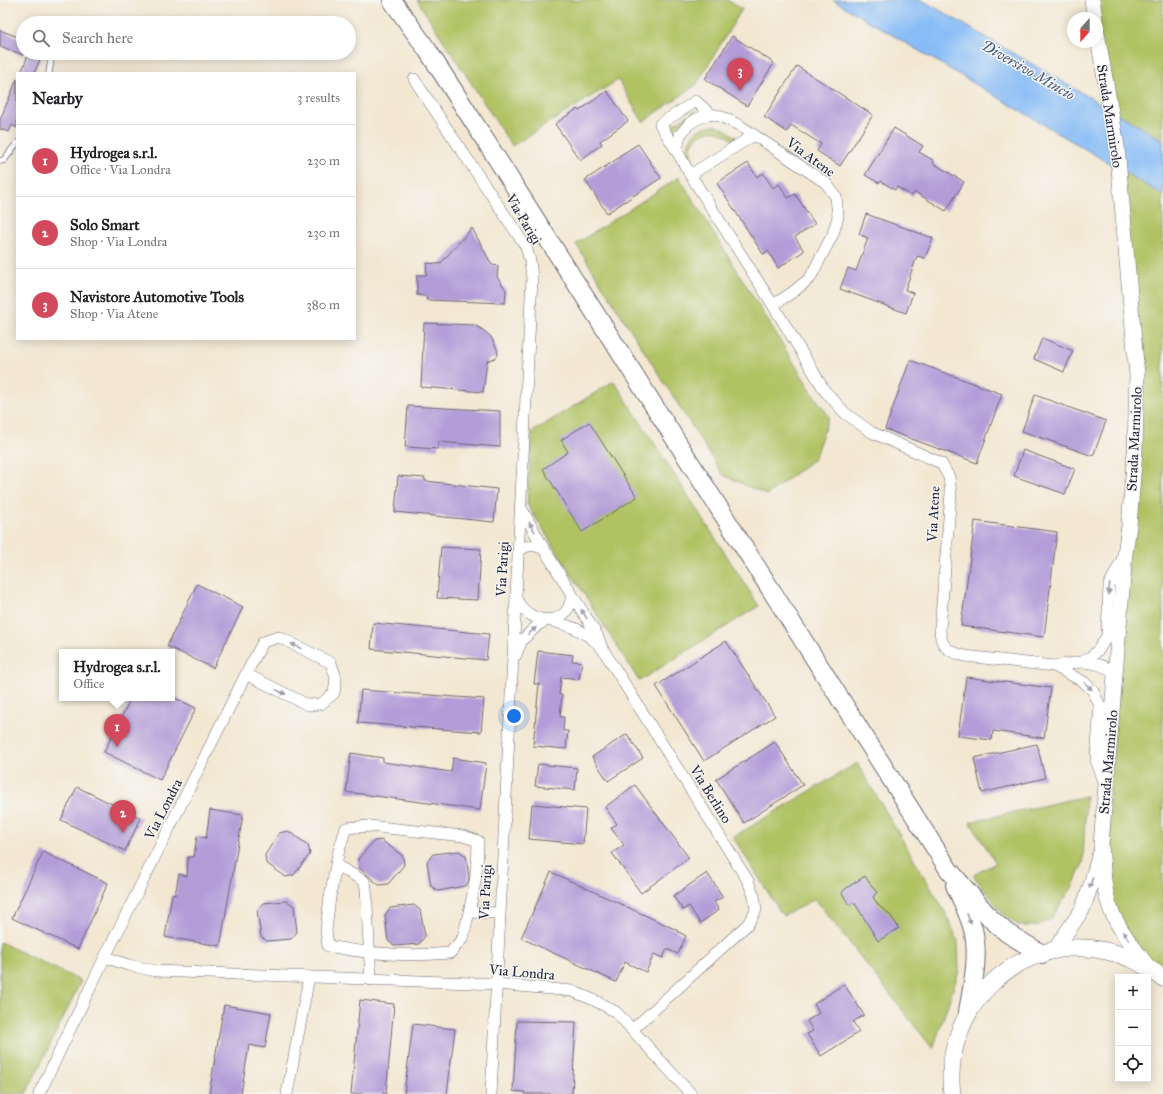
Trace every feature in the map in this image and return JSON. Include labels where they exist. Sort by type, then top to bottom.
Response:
[{"type":"highway","points":[[392,0],[428,51],[466,110],[949,870],[991,919],[1007,933],[1048,952]]},
{"type":"highway","points":[[949,870],[970,920],[976,947],[975,967],[968,1012]]},
{"type":"main road","points":[[1092,0],[1094,12]]},
{"type":"main road","name":"Strada Marmirolo","points":[[1048,952],[1082,910],[1090,888],[1101,845],[1135,451],[1137,374],[1121,189],[1117,146],[1100,48]]},
{"type":"main road","name":"Strada Marmirolo","points":[[1101,845],[1104,880],[1111,909],[1123,933],[1149,968]]},
{"type":"main road","points":[[940,1094],[951,1064],[957,1038],[968,1012],[984,990],[1001,975],[1021,962],[1048,952],[1081,948],[1105,950],[1128,957],[1149,968],[1163,978]]},
{"type":"main road","points":[[951,1064],[952,1094]]},
{"type":"street","name":"Via Parigi","points":[[414,79],[526,247],[530,261],[532,278],[491,1094]]},
{"type":"street","name":"Via Atene","points":[[773,305],[794,292],[810,278],[833,234],[838,217],[836,197],[826,183],[754,135],[720,116],[710,114],[696,101],[660,124],[690,175],[773,305],[825,391],[845,413],[871,432],[941,463],[949,477],[951,493],[940,629],[940,638],[945,647],[954,653],[965,656],[1054,666],[1081,662],[1091,657],[1099,649],[1107,636],[1109,585],[1125,554]]},
{"type":"street","points":[[677,151],[680,135],[689,124],[710,114]]},
{"type":"street","points":[[690,175],[754,135]]},
{"type":"street","name":"Via Berlino","points":[[520,506],[544,549],[597,635],[602,648],[748,881],[754,896],[756,910],[748,924],[632,1030]]},
{"type":"street","points":[[518,552],[529,545],[534,545],[544,549]]},
{"type":"street","points":[[513,664],[522,640],[538,625],[566,612],[570,606],[572,595]]},
{"type":"street","points":[[516,599],[524,610],[532,616],[578,629],[591,637],[602,648]]},
{"type":"street","name":"Via Londra","points":[[39,1094],[105,957],[246,674],[263,642],[279,637],[331,663],[336,678],[334,693],[321,704],[308,705],[246,674]]},
{"type":"street","points":[[1081,662],[1097,663],[1109,668],[1115,674]]},
{"type":"street","name":"Via Atene","points":[[1054,666],[1084,682],[1093,691],[1100,706],[1096,760],[1106,786]]},
{"type":"street","points":[[369,826],[463,836],[478,841],[478,862],[475,888],[463,938],[450,953],[425,956],[359,952],[328,946],[326,930],[336,865],[346,828],[369,826]]},
{"type":"street","points":[[336,865],[364,881],[366,888],[371,980]]},
{"type":"street","points":[[469,912],[499,913]]},
{"type":"street","name":"Via Londra","points":[[105,957],[141,969],[156,971],[497,984],[572,991],[594,1000],[616,1012],[691,1094]]},
{"type":"street","points":[[287,1094],[309,978]]},
{"type":"lane","points":[[49,72],[51,60]]},
{"type":"lane","points":[[0,161],[4,160],[16,144]]},
{"type":"green space","points":[[417,0],[727,0],[742,9],[696,85],[643,122],[618,80],[512,146]]},
{"type":"green space","points":[[1086,0],[1163,0],[1163,978],[1123,933],[1104,880],[1137,385],[1098,48],[1103,48],[1103,12],[1093,12]]},
{"type":"green space","points":[[696,110],[698,114],[671,131],[668,130],[669,127]]},
{"type":"green space","points":[[717,126],[725,129],[736,137],[734,141],[717,131],[706,132],[698,136],[693,142],[691,148],[693,164],[690,166],[687,150],[692,137],[702,128]]},
{"type":"green space","points":[[679,177],[815,397],[829,416],[814,459],[767,495],[723,475],[576,244]]},
{"type":"green space","points":[[614,381],[759,606],[639,681],[527,504],[532,432]]},
{"type":"green space","points":[[857,763],[945,912],[958,941],[959,971],[933,1049],[815,899],[783,916],[733,837]]},
{"type":"green space","points":[[1086,796],[1083,863],[1072,888],[1050,920],[1036,926],[1019,926],[1004,915],[973,875],[996,863],[970,822]]},
{"type":"green space","points":[[0,942],[81,981],[26,1094],[0,1094]]},
{"type":"water","name":"Diversivo Mincio","points":[[833,0],[922,0],[1163,140],[1163,195]]},
{"type":"building","points":[[0,30],[16,36],[16,52],[0,46]]},
{"type":"building","points":[[732,36],[774,63],[747,106],[705,79]]},
{"type":"building","points":[[26,60],[40,60],[34,72],[21,72]]},
{"type":"building","points":[[797,66],[873,115],[840,166],[817,151],[821,144],[791,125],[787,132],[764,117]]},
{"type":"building","points":[[16,81],[16,127],[12,125],[9,132],[0,129],[0,120]]},
{"type":"building","points":[[607,91],[628,121],[600,141],[602,144],[580,160],[555,124],[577,109],[579,111]]},
{"type":"building","points":[[894,128],[923,146],[919,152],[934,161],[933,163],[964,182],[946,211],[915,192],[912,196],[897,187],[895,190],[881,181],[879,183],[865,175]]},
{"type":"building","points":[[638,144],[661,178],[607,213],[585,180]]},
{"type":"building","points":[[748,163],[757,177],[763,173],[773,188],[779,184],[788,198],[795,194],[815,224],[795,237],[804,251],[778,268],[768,251],[763,254],[717,183]]},
{"type":"building","points":[[866,214],[933,238],[925,258],[917,256],[905,290],[913,293],[906,313],[840,289],[848,268],[856,271],[868,238],[859,234]]},
{"type":"building","points":[[472,228],[492,265],[498,266],[497,277],[506,290],[505,303],[427,300],[426,296],[417,295],[417,275],[426,275],[427,263],[440,264]]},
{"type":"building","points":[[424,323],[474,325],[491,337],[497,349],[498,355],[487,361],[483,392],[421,387]]},
{"type":"building","points":[[1042,338],[1073,351],[1064,372],[1034,359]]},
{"type":"building","points":[[910,360],[1002,394],[977,463],[885,429]]},
{"type":"building","points":[[1035,395],[1106,421],[1093,456],[1022,431]]},
{"type":"building","points":[[408,406],[500,411],[500,447],[438,442],[438,449],[405,447]]},
{"type":"building","points":[[589,422],[637,497],[582,532],[543,469],[568,452],[561,440]]},
{"type":"building","points":[[1023,450],[1075,469],[1065,494],[1014,476]]},
{"type":"building","points":[[398,476],[425,478],[425,481],[497,489],[494,522],[395,512]]},
{"type":"building","points":[[975,521],[1057,532],[1044,637],[961,626]]},
{"type":"building","points":[[441,547],[481,549],[478,600],[437,598]]},
{"type":"building","points":[[197,584],[243,607],[213,668],[167,646]]},
{"type":"building","points":[[373,623],[489,634],[486,660],[371,649]]},
{"type":"building","points":[[726,641],[775,716],[704,761],[656,686]]},
{"type":"building","points":[[538,651],[573,655],[572,661],[582,662],[579,679],[561,677],[559,695],[562,695],[560,717],[564,717],[563,731],[568,731],[566,749],[533,746],[539,684],[534,684]]},
{"type":"building","points":[[966,677],[1051,688],[1044,738],[993,731],[992,740],[958,736]]},
{"type":"building","points":[[361,690],[484,699],[481,732],[358,723]]},
{"type":"building","points":[[175,698],[196,708],[160,780],[104,752],[130,701],[175,701]]},
{"type":"building","points":[[627,734],[643,758],[608,781],[592,757]]},
{"type":"building","points":[[775,742],[803,785],[744,823],[716,779]]},
{"type":"building","points":[[1037,744],[1045,778],[982,793],[974,758]]},
{"type":"building","points":[[351,753],[383,758],[383,762],[451,772],[453,758],[486,763],[480,810],[346,792]]},
{"type":"building","points":[[538,764],[577,768],[575,790],[535,786]]},
{"type":"building","points":[[635,785],[689,858],[641,893],[612,853],[624,845],[611,828],[617,824],[605,807]]},
{"type":"building","points":[[77,787],[141,818],[125,851],[61,820]]},
{"type":"building","points":[[532,804],[586,809],[583,844],[529,839]]},
{"type":"building","points":[[210,810],[243,815],[220,946],[165,937],[172,894],[175,895],[179,874],[187,876],[188,857],[194,857],[197,836],[206,838]]},
{"type":"building","points":[[288,831],[308,845],[310,854],[294,875],[286,877],[266,863],[265,855],[279,833]]},
{"type":"building","points":[[381,840],[403,856],[404,865],[388,884],[379,885],[359,868],[358,859],[374,841]]},
{"type":"building","points":[[459,851],[466,856],[469,877],[468,882],[465,886],[438,891],[431,886],[427,862],[433,854]]},
{"type":"building","points":[[43,852],[108,883],[78,949],[12,918]]},
{"type":"building","points":[[551,872],[677,930],[686,936],[678,954],[667,949],[663,958],[654,954],[646,972],[625,962],[616,982],[521,938]]},
{"type":"building","points":[[707,873],[723,897],[714,902],[719,910],[700,923],[689,906],[683,910],[673,896]]},
{"type":"building","points":[[865,876],[877,892],[873,897],[878,905],[890,915],[899,928],[878,941],[854,902],[849,905],[842,893],[845,889]]},
{"type":"building","points":[[287,901],[294,906],[297,932],[291,939],[267,941],[261,937],[257,910],[263,903]]},
{"type":"building","points":[[414,905],[420,910],[425,936],[419,944],[395,946],[388,941],[385,915],[390,908]]},
{"type":"building","points":[[844,984],[864,1015],[853,1022],[859,1032],[821,1056],[807,1034],[813,1031],[807,1021],[819,1013],[814,1004]]},
{"type":"building","points":[[360,1000],[394,1004],[386,1094],[351,1094]]},
{"type":"building","points":[[224,1005],[271,1013],[265,1048],[249,1045],[241,1094],[209,1094]]},
{"type":"building","points":[[517,1021],[576,1022],[572,1094],[524,1094],[525,1092],[513,1091]]},
{"type":"building","points":[[413,1024],[455,1029],[447,1094],[404,1094]]},
{"type":"place","name":"Navistore Automotive Tools","points":[[740,91]]},
{"type":"place","name":"Hydrogea s.r.l.","points":[[117,747]]},
{"type":"place","name":"Solo Smart","points":[[123,833]]}]
